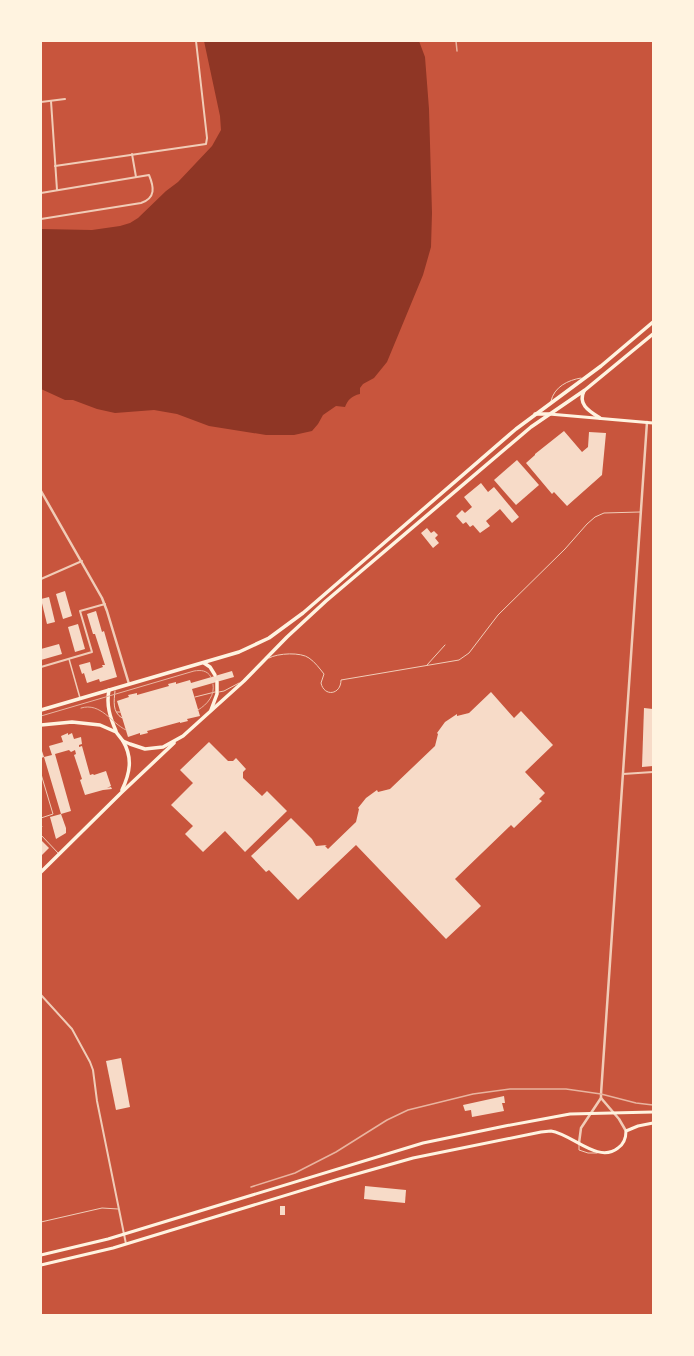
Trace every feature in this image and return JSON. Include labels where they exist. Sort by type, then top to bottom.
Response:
[{"type":"main road","points":[[41,710],[239,652],[278,632],[296,619],[535,414],[586,378],[653,322]]},
{"type":"main road","points":[[41,872],[163,752],[210,713],[326,601],[531,426],[585,390],[653,334]]},
{"type":"main road","points":[[585,390],[582,398],[583,403],[600,418]]},
{"type":"main road","points":[[549,414],[551,403]]},
{"type":"main road","points":[[535,414],[653,423]]},
{"type":"main road","points":[[204,663],[210,667],[215,675]]},
{"type":"main road","points":[[210,713],[218,692],[217,682]]},
{"type":"main road","points":[[109,690],[109,713],[116,732],[128,750],[130,762],[128,776],[121,793]]},
{"type":"main road","points":[[41,725],[56,723],[80,723],[100,725],[116,732]]},
{"type":"main road","points":[[123,741],[140,748],[157,748],[171,743],[183,736]]},
{"type":"main road","points":[[41,1255],[124,1234],[411,1146],[538,1119],[570,1114],[653,1112]]},
{"type":"main road","points":[[41,1265],[102,1251],[339,1179],[434,1153],[546,1131],[557,1132],[598,1152],[612,1152],[618,1149],[624,1141],[626,1132],[638,1126],[653,1123]]},
{"type":"street","points":[[55,166],[206,144],[207,138],[196,41]]},
{"type":"street","points":[[41,102],[65,99]]},
{"type":"street","points":[[51,101],[57,190]]},
{"type":"street","points":[[132,154],[136,177]]},
{"type":"street","points":[[41,193],[149,175],[153,185],[153,192],[146,202],[41,219]]},
{"type":"street","points":[[579,1143],[581,1128],[600,1098],[647,422]]},
{"type":"street","points":[[41,491],[82,561],[104,604],[129,684]]},
{"type":"street","points":[[41,579],[82,561]]},
{"type":"street","points":[[41,667],[92,652],[80,611],[104,604]]},
{"type":"street","points":[[69,659],[80,698]]},
{"type":"street","points":[[623,774],[653,772]]},
{"type":"street","points":[[41,995],[72,1030],[93,1070],[97,1101],[126,1244]]},
{"type":"street","points":[[600,1098],[624,1125],[626,1132]]},
{"type":"lane","points":[[551,403],[554,391],[567,382],[586,378]]},
{"type":"lane","points":[[266,659],[272,656],[285,654],[300,655],[309,658],[324,674],[321,680],[321,686],[329,692],[338,690],[341,685],[341,680],[459,660],[469,653],[502,611],[565,548],[586,524],[595,517],[604,513],[641,512]]},
{"type":"lane","points":[[427,665],[445,645]]},
{"type":"lane","points":[[195,697],[224,691],[244,680]]},
{"type":"lane","points":[[115,688],[114,701],[116,712],[122,718]]},
{"type":"lane","points":[[41,774],[53,814],[41,818]]},
{"type":"lane","points":[[41,824],[41,828]]},
{"type":"lane","points":[[41,835],[59,854]]},
{"type":"lane","points":[[579,1143],[579,1150],[588,1153],[598,1152]]},
{"type":"lane","points":[[41,1222],[102,1208],[118,1209]]},
{"type":"shaded area","points":[[204,41],[419,41],[425,57],[429,109],[432,213],[431,247],[423,275],[387,362],[374,378],[363,384],[360,388],[360,394],[350,399],[345,407],[336,406],[323,415],[312,431],[294,435],[266,435],[209,426],[177,414],[154,410],[115,413],[97,409],[73,400],[65,400],[41,389],[41,229],[92,230],[130,223],[138,218],[166,191],[178,182],[212,146],[221,130],[220,116]]},
{"type":"building","points":[[564,431],[582,452],[588,447],[589,432],[606,433],[602,475],[567,506],[554,492],[552,494],[526,463]]},
{"type":"building","points":[[517,460],[539,485],[516,505],[494,480]]},
{"type":"building","points":[[481,483],[488,492],[494,487],[519,517],[512,523],[500,509],[486,521],[490,526],[480,533],[473,525],[470,527],[466,522],[463,524],[456,516],[462,510],[465,513],[472,507],[464,497]]},
{"type":"building","points":[[427,528],[431,533],[434,531],[438,535],[435,538],[439,543],[433,548],[421,533]]},
{"type":"building","points":[[65,591],[72,616],[63,619],[56,594]]},
{"type":"building","points":[[49,597],[55,622],[47,624],[41,599]]},
{"type":"building","points":[[96,611],[102,632],[104,631],[117,677],[100,682],[99,679],[87,683],[84,673],[82,674],[79,665],[90,662],[92,671],[103,667],[102,665],[105,665],[87,614]]},
{"type":"building","points":[[78,624],[85,649],[75,652],[68,627]]},
{"type":"building","points":[[59,644],[62,654],[41,660],[41,649]]},
{"type":"building","points":[[232,671],[234,677],[192,689],[200,716],[187,719],[188,721],[147,731],[148,733],[140,735],[140,733],[128,737],[117,701],[129,697],[128,695],[137,693],[137,695],[169,686],[168,684],[176,682],[176,684],[190,680],[191,683]]},
{"type":"building","points":[[491,692],[514,718],[521,711],[553,745],[525,772],[545,793],[539,799],[542,801],[514,828],[511,825],[455,879],[481,906],[446,939],[356,845],[298,900],[269,870],[266,872],[251,856],[291,818],[312,839],[316,846],[327,845],[325,846],[328,849],[356,822],[358,808],[366,798],[377,790],[378,792],[390,789],[435,746],[437,733],[445,722],[457,714],[457,716],[469,713]]},
{"type":"building","points":[[644,708],[653,709],[653,766],[642,767]]},
{"type":"building","points":[[68,733],[68,735],[72,733],[74,739],[81,737],[82,744],[79,745],[79,747],[82,746],[90,775],[106,771],[111,786],[107,788],[111,787],[112,789],[85,795],[80,780],[82,779],[74,755],[76,754],[75,750],[55,754],[71,811],[61,814],[44,757],[52,755],[49,746],[63,742],[61,736]]},
{"type":"building","points":[[209,742],[228,761],[233,761],[236,758],[246,769],[243,772],[243,778],[262,796],[267,791],[287,811],[245,852],[225,831],[203,852],[185,834],[193,826],[171,805],[193,783],[180,770]]},
{"type":"building","points":[[41,748],[44,757],[41,758]]},
{"type":"building","points":[[61,814],[66,828],[66,833],[56,839],[50,817]]},
{"type":"building","points":[[41,840],[49,848],[41,856]]},
{"type":"building","points":[[121,1058],[130,1107],[116,1110],[106,1061]]},
{"type":"building","points":[[504,1096],[505,1103],[502,1103],[504,1111],[472,1117],[471,1110],[465,1111],[463,1105]]},
{"type":"building","points":[[365,1186],[406,1190],[405,1203],[364,1199]]},
{"type":"building","points":[[280,1206],[285,1206],[285,1215],[280,1215]]},
{"type":"tram line","points":[[41,716],[194,671],[204,671],[211,677]]},
{"type":"tram line","points":[[198,710],[210,699],[213,692],[213,684]]},
{"type":"tram line","points":[[81,708],[88,707],[100,710],[126,730]]},
{"type":"railway","points":[[456,41],[457,51]]},
{"type":"railway","points":[[251,1187],[295,1173],[336,1152],[387,1120],[408,1110],[473,1094],[510,1089],[566,1089],[601,1094],[636,1103],[653,1105]]}]
